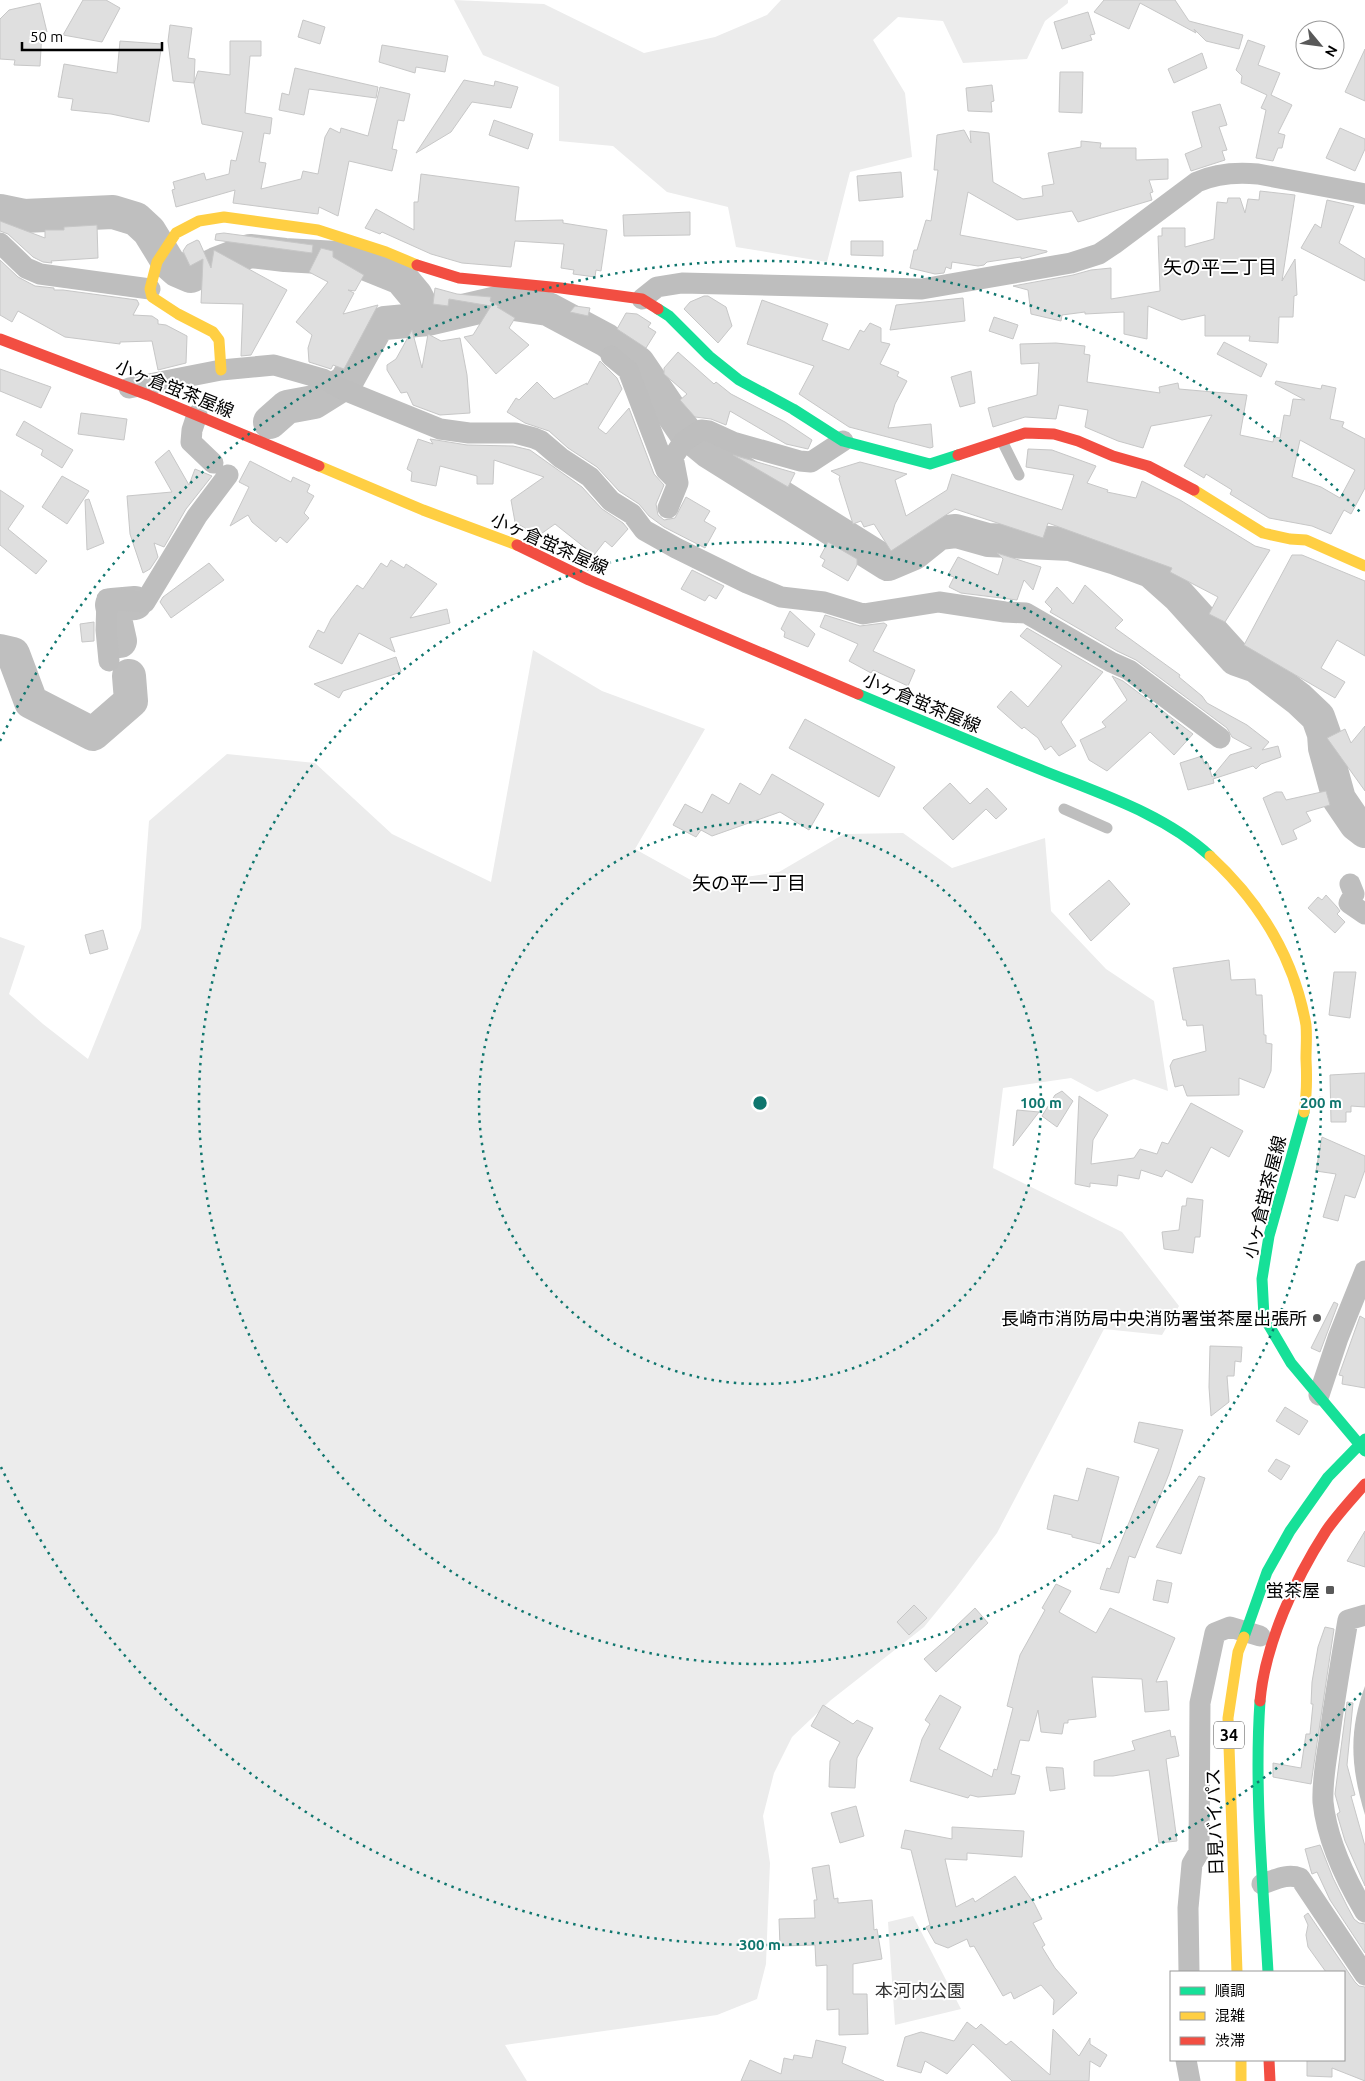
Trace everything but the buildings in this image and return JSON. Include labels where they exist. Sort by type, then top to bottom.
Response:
[{"type":"main road","points":[[221,370],[219,340],[213,332],[164,306],[152,297],[150,289],[158,262],[170,241],[176,233],[199,221],[224,217],[318,230],[386,252],[426,269],[459,278],[561,288],[642,299],[669,316],[709,356],[739,380],[794,409],[843,441],[930,464],[1025,433],[1054,434],[1078,441],[1113,456],[1148,466],[1202,495],[1263,532],[1290,539],[1306,540],[1365,566]]},
{"type":"main road","name":"小ヶ倉蛍茶屋線","points":[[0,339],[197,415],[423,510],[510,542],[588,580],[829,680],[937,728],[1120,802],[1192,840],[1215,860],[1244,892],[1273,931],[1298,988],[1306,1027],[1307,1095],[1301,1125],[1269,1236],[1262,1279],[1264,1317],[1291,1363],[1363,1445]]},
{"type":"main road","name":"日見バイパス","points":[[1238,1971],[1228,1718],[1238,1652],[1267,1572],[1290,1531],[1328,1478],[1363,1445]]},
{"type":"main road","name":"34","points":[[1268,1971],[1262,1884],[1257,1746],[1262,1678],[1272,1641],[1293,1592],[1327,1530],[1365,1484]]},
{"type":"main road","points":[[1235,1904],[1262,1884]]},
{"type":"main road","points":[[1241,2061],[1241,2081]]},
{"type":"main road","points":[[1269,2061],[1270,2081]]},
{"type":"street","points":[[642,299],[657,287],[682,283],[922,289],[1071,263],[1099,254],[1197,182],[1211,176],[1241,172],[1365,194]]},
{"type":"street","points":[[0,242],[26,268],[40,274],[150,289]]},
{"type":"street","points":[[611,356],[628,370],[666,470],[678,483]]},
{"type":"street","points":[[129,388],[221,370],[274,365],[336,386],[440,429],[469,433],[515,433],[541,441],[561,458],[590,477],[611,501],[632,514],[644,530],[711,566],[781,597],[824,602],[863,614],[939,602],[1005,612],[1026,613],[1111,662],[1129,670],[1220,738]]},
{"type":"street","points":[[109,661],[106,630],[107,599],[144,602],[198,516],[221,469],[192,442],[192,430],[197,415]]},
{"type":"street","points":[[668,508],[678,483],[673,457],[683,442],[701,430],[709,431],[733,442],[800,461],[811,462],[843,441]]},
{"type":"street","points":[[1350,884],[1354,894],[1349,903],[1365,914]]},
{"type":"street","points":[[1319,1395],[1338,1338],[1365,1271]]},
{"type":"street","points":[[1365,1615],[1348,1620],[1334,1700],[1323,1801],[1332,1843],[1356,1897],[1365,1912]]},
{"type":"street","points":[[1189,1971],[1188,1908],[1192,1864],[1199,1852],[1200,1703],[1215,1633],[1230,1627],[1272,1641]]},
{"type":"street","points":[[1262,1884],[1286,1876],[1300,1878],[1365,1975]]},
{"type":"street","points":[[1186,2061],[1190,2081]]},
{"type":"lane","points":[[1002,440],[1018,476]]},
{"type":"lane","points":[[1064,809],[1107,828]]},
{"type":"green space","points":[[454,0],[544,4],[644,53],[715,37],[767,15],[781,0],[1068,0],[1068,3],[1045,21],[1027,59],[963,63],[943,21],[898,17],[873,40],[905,93],[912,157],[850,172],[827,262],[736,247],[728,207],[667,192],[613,146],[559,141],[559,87],[483,55]]},
{"type":"green space","points":[[533,650],[602,691],[705,729],[635,849],[698,884],[779,872],[844,834],[903,833],[952,868],[1045,838],[1051,911],[1106,969],[1154,1001],[1168,1091],[1134,1079],[1097,1092],[1071,1078],[1003,1088],[993,1168],[1122,1232],[1179,1306],[1162,1335],[1104,1329],[997,1533],[955,1589],[924,1627],[831,1700],[792,1737],[774,1773],[763,1816],[770,1863],[766,1964],[757,1999],[717,2015],[505,2045],[527,2081],[0,2081],[0,937],[25,946],[9,994],[43,1024],[88,1059],[141,928],[149,821],[227,754],[315,763],[392,834],[491,882]]},
{"type":"green space","name":"本河内公園","points":[[913,1916],[961,2009],[895,2025],[888,1922]]},
{"type":"shaded area","points":[[1365,1686],[1365,1815],[1354,1766],[1353,1750],[1356,1719]]},
{"type":"waterway","points":[[0,211],[24,216],[113,212],[136,219],[149,231],[168,262],[177,270],[191,276],[250,251],[354,259],[401,278],[416,296],[428,319]]},
{"type":"waterway","points":[[270,422],[287,407],[314,402],[346,382],[377,326],[385,323],[428,319],[501,302],[548,309],[606,340],[638,363],[685,432],[708,451],[888,564],[914,553],[939,533],[956,531],[988,540],[1070,544],[1151,571],[1179,596],[1236,659],[1256,666],[1299,699],[1318,717],[1324,734],[1325,748],[1339,799],[1356,824],[1365,831]]},
{"type":"waterway","points":[[120,641],[112,605],[135,603]]},
{"type":"waterway","points":[[0,651],[13,654],[31,702],[93,734],[131,701],[129,676]]},
{"type":"traffic: fast","points":[[658,309],[669,316],[709,356],[739,380],[793,409],[843,441],[930,464],[958,455]]},
{"type":"traffic: fast","points":[[858,694],[1131,806],[1173,828],[1210,856]]},
{"type":"traffic: fast","points":[[1304,1112],[1269,1236],[1262,1279],[1264,1317],[1291,1363],[1365,1451]]},
{"type":"traffic: fast","points":[[1244,1637],[1267,1572],[1290,1531],[1328,1477],[1365,1439]]},
{"type":"traffic: fast","points":[[1260,1701],[1258,1735],[1259,1803],[1268,1971]]},
{"type":"traffic: slow","points":[[221,370],[219,340],[213,332],[178,314],[152,297],[150,289],[157,262],[176,233],[199,221],[224,217],[318,230],[386,252],[417,265]]},
{"type":"traffic: slow","points":[[319,466],[423,510],[517,545]]},
{"type":"traffic: slow","points":[[1194,490],[1263,533],[1290,539],[1306,540],[1365,566]]},
{"type":"traffic: slow","points":[[1210,856],[1244,892],[1259,912],[1284,954],[1293,976],[1306,1025],[1306,1099],[1304,1112]]},
{"type":"traffic: slow","points":[[1237,1971],[1228,1718],[1238,1652],[1244,1637]]},
{"type":"traffic: slow","points":[[1241,2061],[1241,2081]]},
{"type":"traffic: jam","points":[[417,265],[459,278],[561,288],[642,299],[658,309]]},
{"type":"traffic: jam","points":[[0,339],[148,395],[319,466]]},
{"type":"traffic: jam","points":[[958,455],[1025,433],[1054,434],[1078,441],[1113,456],[1148,466],[1194,490]]},
{"type":"traffic: jam","points":[[517,545],[589,580],[858,694]]},
{"type":"traffic: jam","points":[[1260,1701],[1263,1679],[1275,1635],[1303,1570],[1326,1531],[1365,1484]]},
{"type":"traffic: jam","points":[[1269,2061],[1270,2081]]},
{"type":"place","name":"長崎市消防局中央消防署蛍茶屋出張所","points":[[1317,1318]]},
{"type":"place","name":"蛍茶屋","points":[[1330,1590]]},
{"type":"district","name":"矢の平二丁目","points":[[1220,267]]},
{"type":"district","name":"矢の平一丁目","points":[[749,883]]}]
